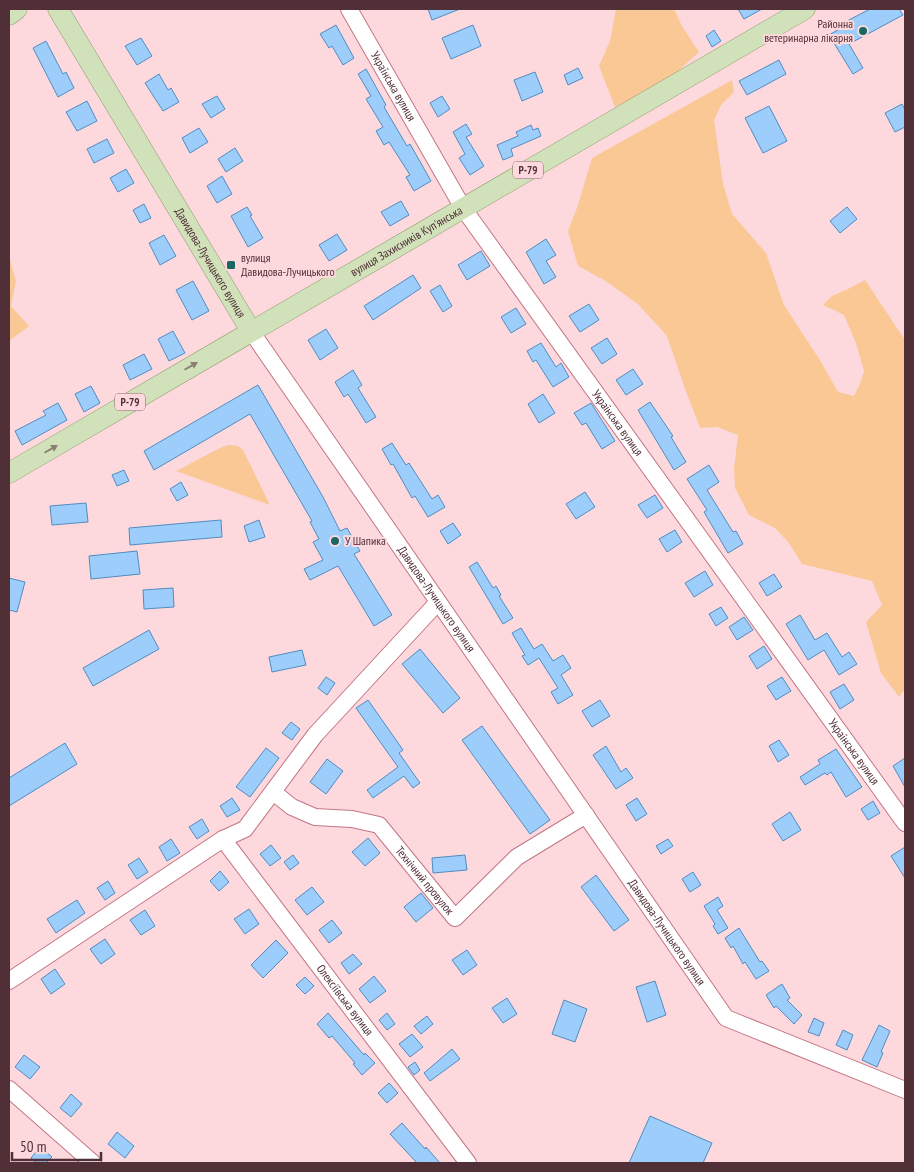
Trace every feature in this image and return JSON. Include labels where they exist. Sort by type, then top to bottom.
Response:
[{"type":"main road","points":[[9,15],[17,9]]},
{"type":"main road","name":"Давидова-Лучицького вулиця","points":[[58,9],[250,331]]},
{"type":"main road","name":"вулиця Захисників Куп'янська","points":[[9,474],[250,331],[463,208],[784,14],[805,9]]},
{"type":"street","name":"Українська вулиця","points":[[349,9],[463,208],[905,823]]},
{"type":"street","name":"Давидова-Лучицького вулиця","points":[[250,331],[726,1018],[905,1090]]},
{"type":"street","points":[[9,981],[223,839],[245,830],[315,735],[438,602]]},
{"type":"street","name":"Технічний провулок","points":[[273,792],[292,808],[316,816],[352,818],[379,825],[455,918],[517,857],[586,815]]},
{"type":"street","name":"Олексіївська вулиця","points":[[223,839],[468,1163]]},
{"type":"street","points":[[9,1090],[93,1163]]},
{"type":"shaded area","points":[[616,9],[674,9],[682,26],[699,52],[666,82],[615,107],[599,66],[610,41]]},
{"type":"shaded area","points":[[732,80],[734,92],[721,105],[714,120],[723,184],[732,214],[766,253],[784,305],[838,392],[854,396],[864,371],[856,343],[844,315],[823,305],[832,296],[865,280],[905,340],[905,689],[899,697],[881,673],[866,622],[882,605],[872,581],[802,564],[789,543],[775,528],[749,515],[735,488],[734,469],[738,435],[717,427],[700,428],[667,336],[638,304],[604,280],[578,266],[568,231],[592,158]]},
{"type":"shaded area","points":[[9,256],[16,281],[11,306],[29,326],[9,341]]},
{"type":"shaded area","points":[[229,445],[238,446],[243,450],[270,505],[176,471]]},
{"type":"building","points":[[428,9],[460,9],[432,20]]},
{"type":"building","points":[[738,9],[762,9],[744,19]]},
{"type":"building","points":[[870,9],[899,9],[903,15],[849,44],[863,68],[853,74],[829,35],[848,24],[847,21]]},
{"type":"building","points":[[336,25],[354,58],[343,65],[332,46],[329,48],[320,34]]},
{"type":"building","points":[[473,25],[481,46],[451,59],[442,38]]},
{"type":"building","points":[[714,30],[721,41],[712,47],[706,36]]},
{"type":"building","points":[[141,38],[152,56],[137,65],[125,46]]},
{"type":"building","points":[[46,41],[63,74],[66,72],[74,88],[58,97],[33,48]]},
{"type":"building","points":[[779,60],[786,74],[747,95],[739,81]]},
{"type":"building","points":[[578,68],[583,78],[568,85],[564,75]]},
{"type":"building","points":[[366,69],[386,105],[384,107],[407,146],[410,144],[431,181],[414,191],[406,177],[410,175],[389,142],[384,145],[376,131],[383,127],[366,99],[371,96],[358,74]]},
{"type":"building","points":[[535,72],[543,92],[522,101],[514,80]]},
{"type":"building","points":[[159,74],[168,90],[171,88],[179,102],[163,111],[145,83]]},
{"type":"building","points":[[217,96],[225,109],[211,118],[202,104]]},
{"type":"building","points":[[442,96],[450,109],[438,117],[430,103]]},
{"type":"building","points":[[87,101],[97,121],[77,131],[66,112]]},
{"type":"building","points":[[902,104],[905,110],[905,127],[895,132],[885,113]]},
{"type":"building","points":[[769,106],[787,141],[763,153],[745,118]]},
{"type":"building","points":[[466,124],[472,134],[466,137],[484,166],[470,175],[459,158],[465,154],[453,132]]},
{"type":"building","points":[[531,125],[533,130],[538,128],[541,136],[511,149],[513,156],[503,160],[497,145],[518,136],[516,132]]},
{"type":"building","points":[[199,128],[208,142],[190,153],[182,138]]},
{"type":"building","points":[[107,139],[114,153],[94,163],[87,149]]},
{"type":"building","points":[[235,148],[243,161],[226,172],[218,159]]},
{"type":"building","points":[[126,169],[134,183],[118,192],[110,178]]},
{"type":"building","points":[[222,176],[232,194],[217,203],[207,186]]},
{"type":"building","points":[[401,201],[409,215],[390,226],[381,212]]},
{"type":"building","points":[[144,204],[151,218],[140,223],[133,210]]},
{"type":"building","points":[[247,207],[263,238],[248,247],[231,216]]},
{"type":"building","points":[[847,207],[857,219],[840,233],[830,221]]},
{"type":"building","points":[[337,234],[347,250],[329,261],[319,245]]},
{"type":"building","points":[[164,235],[176,256],[160,265],[149,243]]},
{"type":"building","points":[[546,239],[556,255],[546,261],[556,277],[544,284],[526,252]]},
{"type":"building","points":[[481,251],[490,266],[467,280],[458,265]]},
{"type":"building","points":[[413,275],[421,288],[373,320],[364,306]]},
{"type":"building","points":[[193,281],[209,311],[192,320],[176,290]]},
{"type":"building","points":[[440,285],[452,306],[443,312],[430,291]]},
{"type":"building","points":[[589,304],[599,320],[580,332],[569,316]]},
{"type":"building","points":[[516,308],[526,324],[511,333],[501,317]]},
{"type":"building","points":[[326,329],[338,348],[320,360],[308,340]]},
{"type":"building","points":[[173,331],[185,353],[169,361],[158,339]]},
{"type":"building","points":[[607,338],[617,354],[602,364],[591,348]]},
{"type":"building","points":[[541,343],[556,367],[561,363],[569,377],[553,387],[536,360],[533,362],[527,351]]},
{"type":"building","points":[[144,354],[152,369],[130,380],[123,365]]},
{"type":"building","points":[[633,369],[643,384],[626,395],[616,380]]},
{"type":"building","points":[[353,370],[362,385],[358,388],[376,417],[366,423],[348,394],[344,397],[335,382]]},
{"type":"building","points":[[258,385],[323,497],[340,531],[347,528],[360,551],[354,554],[392,615],[374,626],[338,566],[310,580],[304,569],[323,560],[313,542],[319,539],[310,522],[312,521],[250,414],[154,470],[144,451]]},
{"type":"building","points":[[91,386],[100,403],[84,412],[75,394]]},
{"type":"building","points":[[543,394],[555,413],[539,423],[528,404]]},
{"type":"building","points":[[650,402],[673,436],[671,437],[686,462],[674,470],[638,410]]},
{"type":"building","points":[[58,403],[67,420],[22,445],[15,431],[46,415],[43,411]]},
{"type":"building","points":[[591,403],[615,441],[602,449],[586,423],[582,425],[574,413]]},
{"type":"building","points":[[392,443],[406,465],[409,463],[432,499],[438,495],[445,507],[428,517],[415,496],[412,498],[393,464],[391,465],[382,449]]},
{"type":"building","points":[[709,465],[719,482],[707,490],[733,532],[736,531],[743,544],[728,553],[704,512],[707,510],[687,479]]},
{"type":"building","points":[[124,470],[129,481],[117,486],[112,475]]},
{"type":"building","points":[[181,482],[188,495],[177,501],[170,489]]},
{"type":"building","points":[[585,492],[595,507],[576,519],[566,504]]},
{"type":"building","points":[[655,495],[663,508],[647,518],[638,505]]},
{"type":"building","points":[[86,503],[88,522],[52,525],[50,506]]},
{"type":"building","points":[[221,520],[222,537],[130,545],[129,528]]},
{"type":"building","points":[[259,520],[265,537],[249,542],[244,526]]},
{"type":"building","points":[[453,523],[461,535],[448,544],[440,531]]},
{"type":"building","points":[[675,530],[682,542],[667,552],[659,539]]},
{"type":"building","points":[[137,551],[140,574],[91,579],[89,556]]},
{"type":"building","points":[[477,562],[493,588],[496,586],[501,595],[499,596],[513,618],[503,624],[469,567]]},
{"type":"building","points":[[705,571],[713,585],[694,597],[685,583]]},
{"type":"building","points":[[774,574],[782,587],[767,596],[759,583]]},
{"type":"building","points":[[9,578],[25,582],[17,612],[9,610]]},
{"type":"building","points":[[173,588],[174,607],[144,609],[143,590]]},
{"type":"building","points":[[721,607],[728,618],[716,626],[709,614]]},
{"type":"building","points":[[800,615],[815,640],[827,633],[842,657],[849,652],[857,664],[839,675],[824,650],[808,660],[786,624]]},
{"type":"building","points":[[744,617],[753,630],[737,640],[729,627]]},
{"type":"building","points":[[521,628],[534,649],[542,644],[553,661],[563,655],[571,668],[561,675],[573,695],[558,704],[551,692],[558,688],[539,658],[528,665],[522,656],[525,655],[512,633]]},
{"type":"building","points":[[149,630],[159,649],[93,686],[83,668]]},
{"type":"building","points":[[764,646],[772,659],[757,669],[749,656]]},
{"type":"building","points":[[420,649],[460,698],[443,713],[402,664]]},
{"type":"building","points":[[302,650],[306,665],[272,672],[269,657]]},
{"type":"building","points":[[326,677],[335,683],[327,695],[318,688]]},
{"type":"building","points":[[782,677],[791,691],[776,700],[767,686]]},
{"type":"building","points":[[844,684],[854,700],[840,709],[830,692]]},
{"type":"building","points":[[368,700],[403,750],[399,753],[420,783],[413,788],[404,776],[373,798],[367,790],[398,767],[356,708]]},
{"type":"building","points":[[600,700],[610,716],[592,727],[582,711]]},
{"type":"building","points":[[291,722],[300,729],[292,740],[282,733]]},
{"type":"building","points":[[482,726],[550,820],[530,834],[462,740]]},
{"type":"building","points":[[779,740],[789,755],[778,762],[769,746]]},
{"type":"building","points":[[65,743],[77,764],[9,806],[9,778]]},
{"type":"building","points":[[606,746],[621,772],[626,768],[633,778],[616,789],[593,755]]},
{"type":"building","points":[[266,748],[279,758],[250,797],[236,787]]},
{"type":"building","points":[[836,749],[862,787],[846,797],[831,772],[827,775],[825,773],[805,785],[800,777],[820,764],[818,760]]},
{"type":"building","points":[[905,758],[905,787],[893,766]]},
{"type":"building","points":[[327,759],[343,771],[326,794],[310,782]]},
{"type":"building","points":[[232,798],[240,810],[227,817],[220,806]]},
{"type":"building","points":[[637,798],[647,814],[636,821],[626,805]]},
{"type":"building","points":[[873,801],[880,813],[868,820],[861,809]]},
{"type":"building","points":[[790,812],[801,830],[783,841],[772,824]]},
{"type":"building","points":[[202,819],[209,831],[197,839],[189,827]]},
{"type":"building","points":[[368,838],[380,853],[365,866],[352,852]]},
{"type":"building","points":[[171,839],[180,853],[167,861],[159,847]]},
{"type":"building","points":[[668,839],[673,846],[661,854],[656,846]]},
{"type":"building","points":[[271,845],[281,858],[270,866],[260,854]]},
{"type":"building","points":[[905,847],[905,878],[891,856]]},
{"type":"building","points":[[293,855],[299,863],[290,870],[284,862]]},
{"type":"building","points":[[465,855],[467,870],[433,873],[432,858]]},
{"type":"building","points":[[139,858],[148,872],[137,879],[128,865]]},
{"type":"building","points":[[220,871],[229,882],[219,891],[210,881]]},
{"type":"building","points":[[693,872],[701,885],[690,892],[682,879]]},
{"type":"building","points":[[596,875],[629,920],[614,931],[581,887]]},
{"type":"building","points":[[108,881],[115,893],[105,900],[97,888]]},
{"type":"building","points":[[312,887],[324,902],[307,915],[295,900]]},
{"type":"building","points":[[421,893],[433,908],[416,922],[404,907]]},
{"type":"building","points":[[718,897],[723,906],[717,910],[728,928],[718,934],[713,926],[715,924],[704,906]]},
{"type":"building","points":[[77,900],[85,913],[56,933],[47,919]]},
{"type":"building","points":[[249,909],[259,924],[245,934],[234,919]]},
{"type":"building","points":[[145,910],[155,926],[141,935],[130,920]]},
{"type":"building","points":[[332,920],[342,933],[329,943],[319,930]]},
{"type":"building","points":[[739,928],[760,962],[762,961],[769,971],[756,979],[745,962],[743,964],[733,946],[731,948],[725,938]]},
{"type":"building","points":[[105,939],[115,954],[101,964],[90,949]]},
{"type":"building","points":[[276,940],[288,953],[263,978],[251,965]]},
{"type":"building","points":[[467,950],[477,965],[463,975],[452,960]]},
{"type":"building","points":[[353,954],[362,964],[349,974],[341,963]]},
{"type":"building","points":[[55,969],[65,984],[51,994],[41,979]]},
{"type":"building","points":[[374,976],[386,991],[370,1003],[359,989]]},
{"type":"building","points":[[305,977],[314,986],[305,994],[296,985]]},
{"type":"building","points":[[655,981],[666,1015],[647,1022],[636,987]]},
{"type":"building","points":[[782,984],[790,998],[787,1000],[802,1015],[794,1024],[776,1006],[774,1008],[766,995]]},
{"type":"building","points":[[507,998],[517,1014],[503,1023],[492,1008]]},
{"type":"building","points":[[564,1000],[587,1009],[575,1042],[552,1034]]},
{"type":"building","points":[[328,1013],[364,1055],[365,1053],[375,1063],[362,1075],[353,1064],[355,1063],[332,1036],[329,1038],[317,1024]]},
{"type":"building","points":[[387,1013],[395,1024],[387,1030],[379,1020]]},
{"type":"building","points":[[427,1016],[433,1024],[421,1034],[414,1026]]},
{"type":"building","points":[[814,1018],[824,1023],[819,1036],[808,1032]]},
{"type":"building","points":[[879,1025],[890,1031],[877,1067],[862,1060]]},
{"type":"building","points":[[843,1030],[853,1035],[847,1050],[836,1045]]},
{"type":"building","points":[[412,1034],[423,1047],[410,1057],[399,1044]]},
{"type":"building","points":[[452,1049],[460,1059],[430,1081],[424,1073]]},
{"type":"building","points":[[24,1055],[40,1067],[30,1079],[15,1067]]},
{"type":"building","points":[[415,1062],[420,1070],[414,1075],[408,1067]]},
{"type":"building","points":[[389,1083],[398,1093],[387,1103],[378,1093]]},
{"type":"building","points":[[71,1094],[82,1104],[71,1117],[60,1108]]},
{"type":"building","points":[[650,1116],[712,1143],[703,1163],[629,1163]]},
{"type":"building","points":[[402,1123],[440,1163],[417,1163],[390,1134]]},
{"type":"building","points":[[117,1132],[134,1146],[125,1158],[108,1144]]},
{"type":"building","points":[[40,1147],[52,1157],[46,1163],[37,1163],[31,1158]]},
{"type":"place","name":"Районна ветеринарна лікарня","points":[[863,31]]},
{"type":"place","name":"вулиця Давидова-Лучицького","points":[[231,265]]},
{"type":"place","name":"У Шапика","points":[[335,541]]}]
